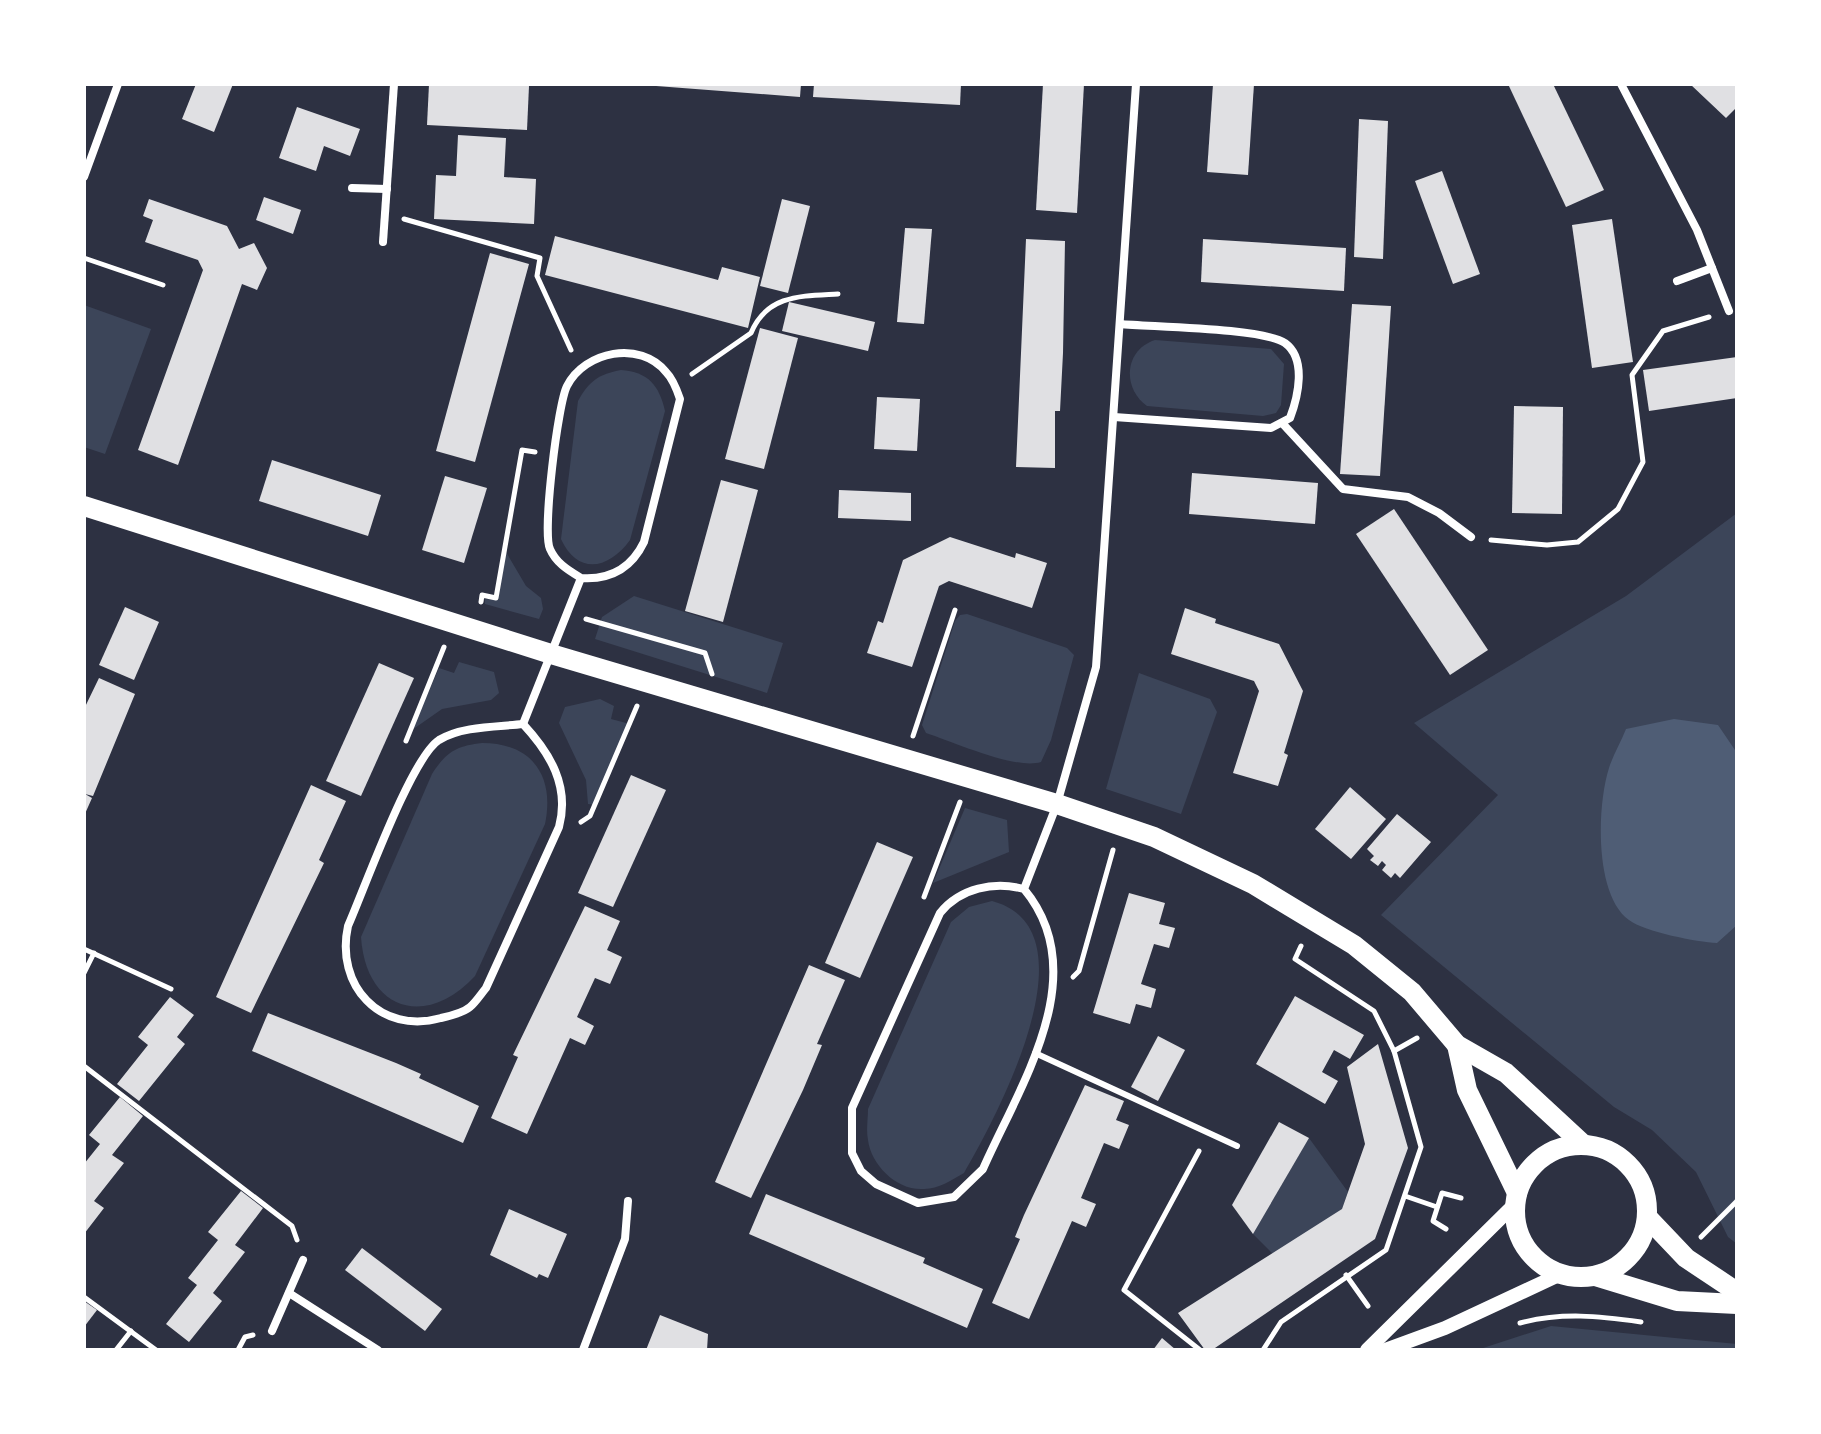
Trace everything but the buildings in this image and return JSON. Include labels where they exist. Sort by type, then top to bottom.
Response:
[{"type":"main road","points":[[86,512],[1057,804],[1154,837],[1253,884],[1354,945],[1412,992],[1457,1045],[1506,1073],[1584,1145]]},
{"type":"main road","points":[[1457,1045],[1467,1090],[1516,1198]]},
{"type":"main road","points":[[1595,1276],[1614,1268],[1635,1249],[1647,1217],[1645,1196],[1630,1168],[1605,1149],[1584,1145],[1562,1147],[1542,1157],[1526,1173],[1516,1198],[1516,1226],[1525,1247],[1541,1264],[1561,1274],[1595,1276],[1677,1301],[1737,1304]]},
{"type":"main road","points":[[1647,1217],[1686,1258],[1737,1292]]},
{"type":"street","points":[[84,177],[118,84]]},
{"type":"street","points":[[383,242],[394,84]]},
{"type":"street","points":[[1024,889],[1057,804],[1096,667],[1136,84]]},
{"type":"street","points":[[1621,84],[1697,230],[1729,311]]},
{"type":"street","points":[[352,188],[387,189]]},
{"type":"street","points":[[1677,281],[1712,268]]},
{"type":"street","points":[[1120,324],[1266,335],[1284,342],[1297,361],[1298,384],[1295,405],[1283,424]]},
{"type":"street","points":[[633,354],[649,358],[666,371],[675,386],[680,399],[679,417],[644,542],[637,556],[618,572],[606,577],[581,578],[556,560],[546,533],[563,397],[578,370],[600,356],[633,354]]},
{"type":"street","points":[[1114,417],[1250,428],[1283,424]]},
{"type":"street","points":[[1283,424],[1343,489],[1408,497],[1439,513],[1471,537]]},
{"type":"street","points":[[523,724],[581,578]]},
{"type":"street","points":[[523,724],[541,744],[561,787],[565,807],[553,839],[486,988],[469,1008],[425,1023],[393,1018],[367,1001],[353,985],[344,944],[348,926],[421,760],[437,741],[455,733],[523,724]]},
{"type":"street","points":[[1003,883],[1024,889],[1038,906],[1050,936],[1054,973],[1049,1021],[983,1169],[954,1197],[918,1203],[897,1196],[861,1171],[852,1153],[852,1108],[924,947],[949,901],[964,893],[1003,883]]},
{"type":"street","points":[[1367,1350],[1516,1198]]},
{"type":"street","points":[[583,1350],[625,1239],[628,1201]]},
{"type":"street","points":[[272,1331],[303,1260]]},
{"type":"street","points":[[1385,1350],[1445,1328],[1561,1274]]},
{"type":"street","points":[[289,1293],[378,1350]]},
{"type":"lane","points":[[1035,1053],[1237,1146]]},
{"type":"path","points":[[385,214],[540,258],[537,276],[578,370]]},
{"type":"path","points":[[84,258],[163,285]]},
{"type":"path","points":[[675,386],[751,333],[755,322],[786,297],[838,294]]},
{"type":"path","points":[[1471,537],[1547,545],[1578,542],[1618,509],[1643,462],[1632,375],[1663,331],[1729,311]]},
{"type":"path","points":[[476,631],[482,595],[496,598],[522,450],[555,456]]},
{"type":"path","points":[[906,759],[955,610]]},
{"type":"path","points":[[567,613],[705,653],[723,706]]},
{"type":"path","points":[[406,749],[407,736],[454,624]]},
{"type":"path","points":[[553,839],[590,816],[647,683]]},
{"type":"path","points":[[924,947],[924,896],[969,779]]},
{"type":"path","points":[[1052,998],[1079,971],[1120,826]]},
{"type":"path","points":[[1263,1350],[1281,1322],[1386,1250],[1421,1147],[1394,1051],[1374,1011],[1295,959],[1303,941]]},
{"type":"path","points":[[84,949],[171,989]]},
{"type":"path","points":[[84,973],[94,953]]},
{"type":"path","points":[[1394,1051],[1417,1038]]},
{"type":"path","points":[[84,1066],[292,1226],[303,1260]]},
{"type":"path","points":[[1200,1350],[1124,1290],[1208,1133]]},
{"type":"path","points":[[1446,1229],[1433,1221],[1442,1193],[1461,1198]]},
{"type":"path","points":[[1405,1196],[1437,1207]]},
{"type":"path","points":[[1698,1240],[1737,1201]]},
{"type":"path","points":[[1346,1275],[1368,1306]]},
{"type":"path","points":[[84,1297],[156,1350]]},
{"type":"path","points":[[1508,1327],[1550,1316],[1588,1314],[1639,1322]]},
{"type":"path","points":[[116,1350],[131,1331]]},
{"type":"shaded area","points":[[84,305],[151,329],[105,454],[84,447]]},
{"type":"shaded area","points":[[1155,340],[1271,349],[1284,364],[1281,405],[1276,413],[1263,416],[1147,406],[1133,390],[1130,370],[1137,352]]},
{"type":"shaded area","points":[[621,370],[638,374],[651,382],[665,411],[630,540],[613,557],[594,564],[585,563],[568,551],[561,539],[578,401],[595,380]]},
{"type":"shaded area","points":[[1737,513],[1737,1244],[1728,1237],[1696,1172],[1652,1130],[1614,1107],[1381,915],[1498,795],[1414,723],[1626,596]]},
{"type":"shaded area","points":[[506,552],[526,586],[541,598],[543,609],[539,619],[485,604],[485,599],[498,600]]},
{"type":"shaded area","points":[[634,596],[783,643],[767,693],[595,639],[602,617]]},
{"type":"shaded area","points":[[967,614],[1067,648],[1074,655],[1051,740],[1041,762],[1016,762],[984,754],[926,733],[922,725],[955,621],[960,615]]},
{"type":"shaded area","points":[[459,662],[494,672],[499,693],[491,700],[442,709],[412,730],[439,668],[454,673]]},
{"type":"shaded area","points":[[1139,673],[1210,699],[1217,712],[1181,814],[1106,789]]},
{"type":"shaded area","points":[[600,699],[614,706],[611,719],[630,724],[595,805],[588,804],[586,780],[559,723],[565,707]]},
{"type":"shaded area","points":[[1674,719],[1718,725],[1737,753],[1737,925],[1717,943],[1659,932],[1629,920],[1609,891],[1604,871],[1601,826],[1605,784],[1626,729]]},
{"type":"shaded area","points":[[482,743],[514,749],[527,756],[536,766],[543,777],[546,791],[545,824],[475,976],[456,993],[437,1003],[419,1006],[402,1004],[386,996],[374,982],[365,962],[361,937],[432,774],[452,751]]},
{"type":"shaded area","points":[[965,808],[1007,820],[1009,852],[933,883]]},
{"type":"shaded area","points":[[992,901],[1023,918],[1037,948],[1038,985],[1030,1027],[997,1111],[964,1173],[935,1187],[904,1186],[887,1175],[874,1158],[867,1136],[868,1109],[951,922],[969,907]]},
{"type":"shaded area","points":[[1309,1138],[1348,1192],[1342,1209],[1274,1255],[1253,1234]]},
{"type":"shaded area","points":[[1551,1326],[1737,1344],[1737,1350],[1477,1350]]}]
